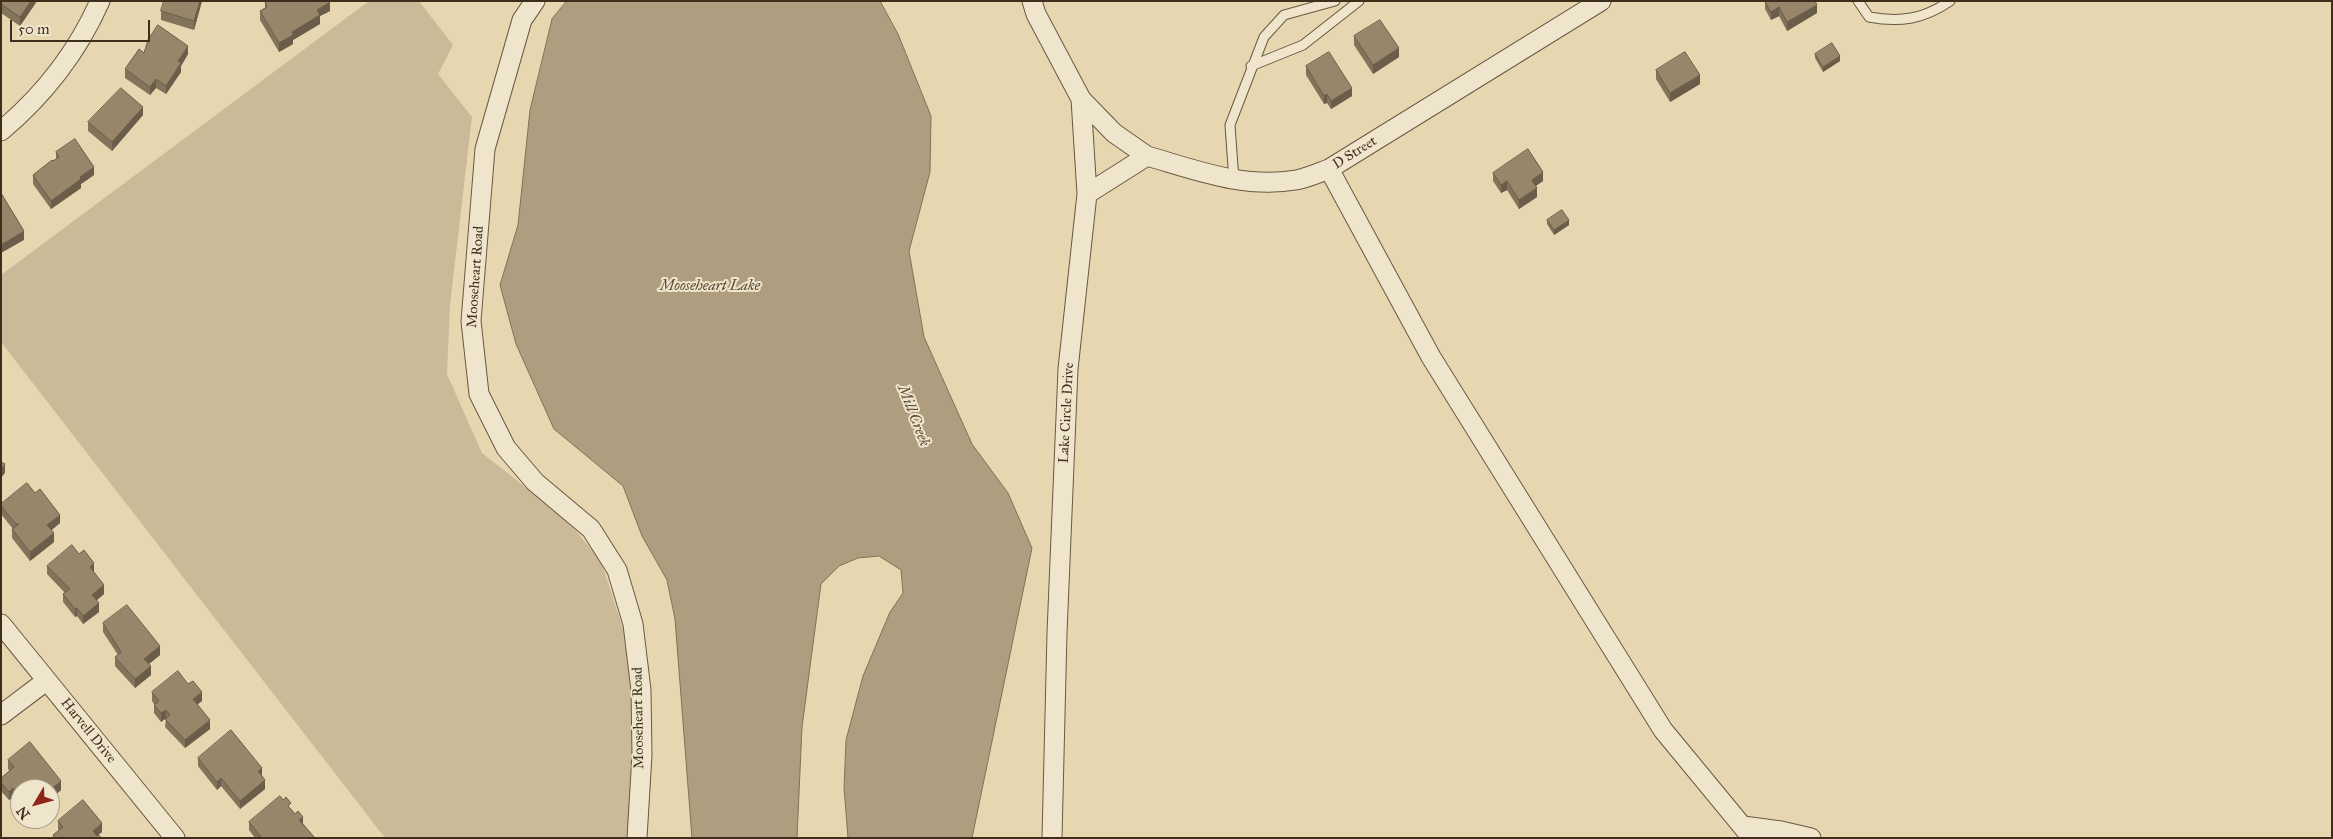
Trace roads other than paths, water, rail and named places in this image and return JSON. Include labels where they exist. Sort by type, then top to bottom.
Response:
[{"type":"street","points":[[1,131],[26,110],[60,73],[89,28],[100,1]]},
{"type":"street","name":"Mooseheart Road","points":[[535,1],[522,20],[485,149],[471,322],[479,394],[506,448],[535,482],[591,529],[617,570],[633,624],[641,690],[642,755],[637,838]]},
{"type":"street","name":"Lake Circle Drive","points":[[1032,1],[1036,14],[1081,99],[1087,194],[1068,369],[1056,633],[1052,838]]},
{"type":"street","name":"D Street","points":[[1081,99],[1114,133],[1147,156],[1234,181],[1265,183],[1297,180],[1329,169],[1601,1]]},
{"type":"street","points":[[1087,194],[1147,156]]},
{"type":"street","points":[[1329,169],[1431,357],[1663,730],[1747,832],[1781,831],[1811,838]]},
{"type":"street","name":"Harvell Drive","points":[[1,624],[175,838]]},
{"type":"street","points":[[1,715],[46,681]]},
{"type":"lane","points":[[1234,181],[1230,125],[1251,66],[1264,37],[1284,15],[1335,1]]},
{"type":"lane","points":[[1251,66],[1303,45],[1359,1]]},
{"type":"lane","points":[[1858,1],[1869,17],[1888,21],[1909,20],[1925,16],[1950,1]]},
{"type":"water","name":"Mooseheart Lake","points":[[567,1],[880,1],[898,34],[931,116],[930,172],[909,251],[924,337],[972,444],[1008,493],[1032,548],[972,838],[848,838],[844,788],[846,740],[863,676],[890,612],[903,593],[901,570],[879,556],[858,558],[839,566],[821,584],[802,727],[797,838],[692,838],[675,619],[667,580],[642,536],[623,486],[554,429],[516,344],[500,285],[518,225],[530,110],[552,19]]},
{"type":"water label","name":"Mill Creek","points":[[913,416]]}]
